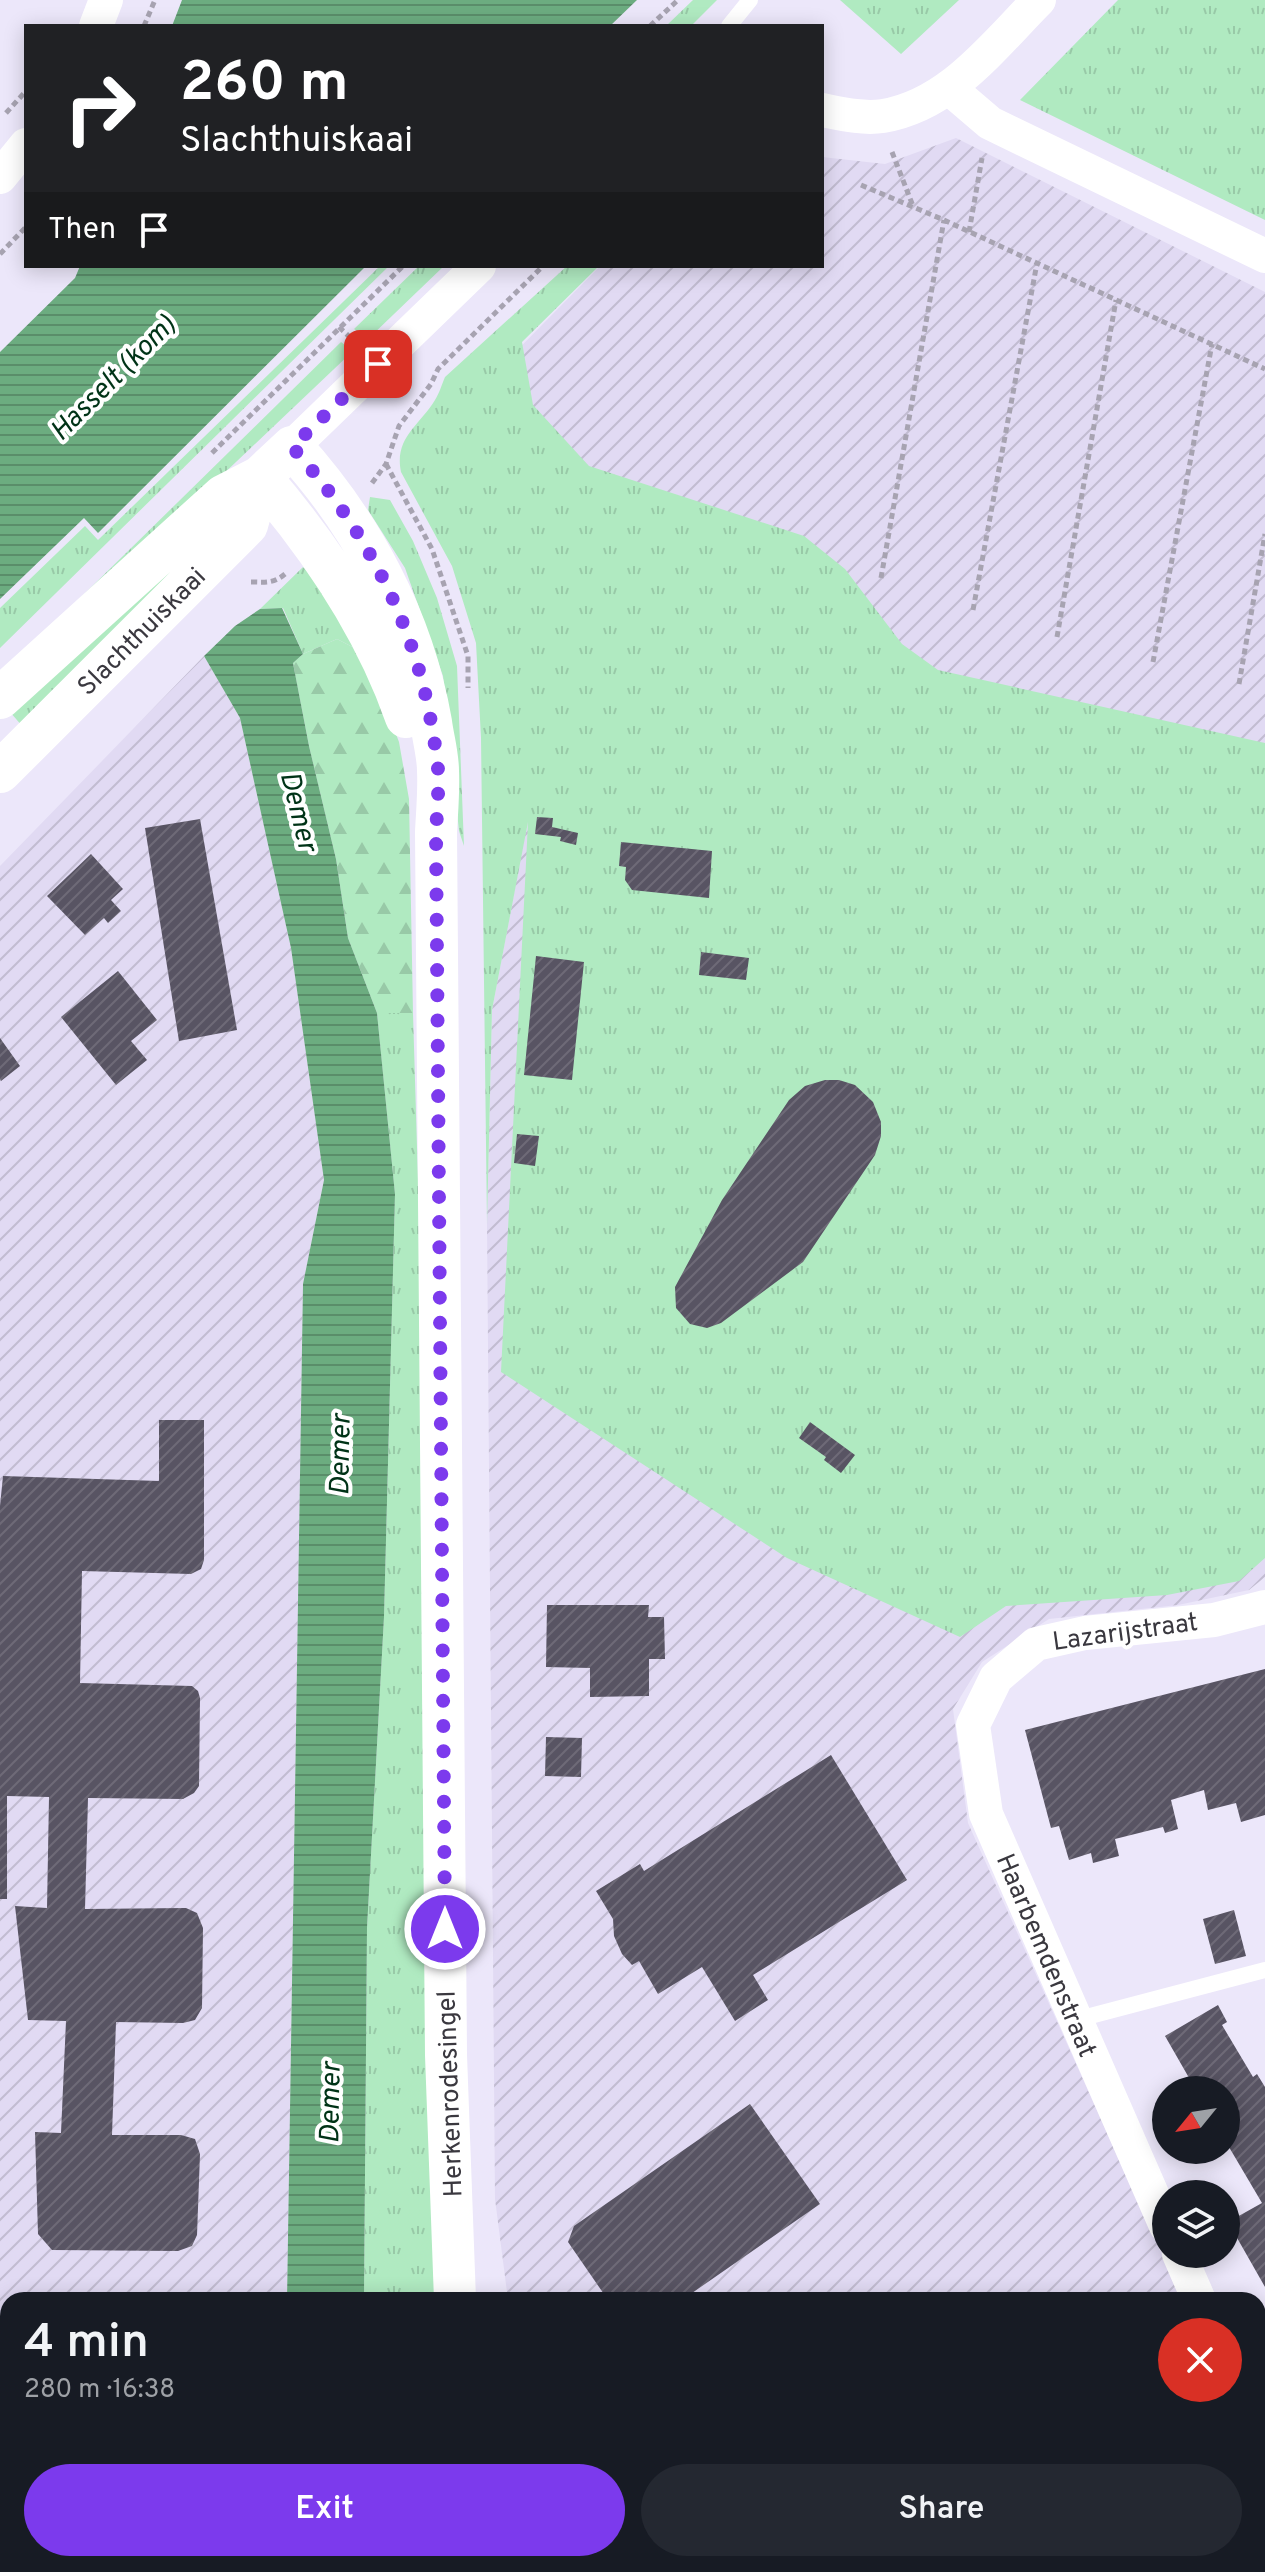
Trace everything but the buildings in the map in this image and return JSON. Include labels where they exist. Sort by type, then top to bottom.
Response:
[{"type":"street","points":[[97,24],[106,0]]},
{"type":"street","points":[[824,110],[853,116],[882,116],[925,103],[949,88],[1039,0]]},
{"type":"street","points":[[949,88],[990,123],[1265,256]]},
{"type":"street","points":[[0,177],[24,147]]},
{"type":"street","name":"Slachthuiskaai","points":[[0,698],[223,496],[260,477],[477,268]]},
{"type":"street","name":"Herkenrodesingel","points":[[292,447],[324,482],[346,513],[391,594],[424,682],[438,768],[446,2055],[455,2292]]},
{"type":"street","name":"Slachthuiskaai","points":[[0,772],[247,525],[260,477]]},
{"type":"street","name":"Herkenrodesingel","points":[[260,477],[287,509],[365,622],[390,673],[412,735],[436,832]]},
{"type":"street","name":"Lazarijstraat","points":[[996,1678],[1036,1644],[1085,1633],[1214,1620],[1265,1607]]},
{"type":"street","name":"Haarbemdenstraat","points":[[996,1678],[973,1725],[986,1814],[1152,2194]]},
{"type":"street","points":[[1185,2268],[1196,2292]]},
{"type":"lane","points":[[731,24],[750,0]]},
{"type":"lane","points":[[1075,2020],[1265,1970]]},
{"type":"path","points":[[145,24],[155,0]]},
{"type":"path","points":[[652,24],[678,0]]},
{"type":"path","points":[[0,120],[24,93]]},
{"type":"path","points":[[969,232],[982,166],[982,143],[969,135],[982,116]]},
{"type":"path","points":[[891,147],[913,206]]},
{"type":"path","points":[[861,185],[944,220],[1265,369]]},
{"type":"path","points":[[881,578],[944,220]]},
{"type":"path","points":[[0,254],[24,229]]},
{"type":"path","points":[[973,610],[1037,263]]},
{"type":"path","points":[[339,327],[401,268]]},
{"type":"path","points":[[469,701],[468,656],[432,549],[386,464],[399,426],[431,384],[438,369],[541,268]]},
{"type":"path","points":[[1057,637],[1116,300]]},
{"type":"path","points":[[1153,662],[1212,344]]},
{"type":"path","points":[[1239,684],[1265,534]]},
{"type":"shaded area","points":[[956,138],[1265,292],[1265,1577],[1249,1590],[1178,1605],[1049,1619],[982,1662],[953,1709],[968,1823],[1152,2233],[1152,2268],[1168,2268],[1178,2292],[507,2292],[495,2199],[487,1224],[492,1010],[529,814],[470,398],[598,268],[824,268],[824,157],[885,164]]},
{"type":"shaded area","points":[[204,656],[240,718],[291,948],[324,1180],[303,1284],[287,2292],[0,2292],[0,866]]},
{"type":"green space","points":[[693,0],[717,0],[693,24],[668,24]]},
{"type":"green space","points":[[840,0],[959,0],[901,54]]},
{"type":"green space","points":[[1118,0],[1265,0],[1265,220],[1020,100]]},
{"type":"green space","points":[[378,268],[387,268],[0,648],[0,608],[85,526],[98,540]]},
{"type":"green space","points":[[417,268],[442,268],[368,339],[354,329]]},
{"type":"green space","points":[[565,268],[597,268],[522,342],[533,405],[589,466],[804,536],[845,569],[902,644],[938,670],[1265,743],[1265,1558],[1239,1581],[1167,1595],[1006,1606],[960,1637],[787,1558],[501,1372],[528,822],[492,1010],[487,1224],[481,738],[476,643],[452,566],[401,472],[400,460],[404,441],[435,400],[445,377]]},
{"type":"green space","points":[[341,342],[353,351],[0,686],[15,662]]},
{"type":"green space","points":[[370,497],[390,500],[413,541],[437,598],[457,666],[464,846],[459,831],[443,676],[405,568],[368,510]]},
{"type":"green space","points":[[232,505],[233,522],[23,727],[10,712]]},
{"type":"green space","points":[[303,567],[329,591],[366,654],[337,639],[303,654],[283,608],[260,609]]},
{"type":"green space","points":[[337,639],[366,654],[399,742],[409,799],[413,1013],[377,1013],[348,938],[336,859],[293,663],[303,654]]},
{"type":"green space","points":[[377,1013],[413,1013],[421,1281],[438,2292],[364,2292],[367,1928],[384,1617],[395,1194]]},
{"type":"water","points":[[182,0],[637,0],[612,24],[173,24]]},
{"type":"water","name":"Hasselt (kom)","points":[[79,268],[364,268],[98,533],[84,518],[0,599],[0,352],[75,278]]},
{"type":"water","name":"Demer","points":[[282,608],[303,654],[293,663],[336,859],[348,938],[377,1013],[395,1194],[384,1617],[367,1928],[364,2292],[287,2292],[303,1284],[324,1180],[291,948],[240,718],[204,656],[235,626],[260,609]]},
{"type":"route","points":[[378,364],[292,447],[324,482],[346,513],[391,594],[424,682],[438,768],[445,1929]]}]
